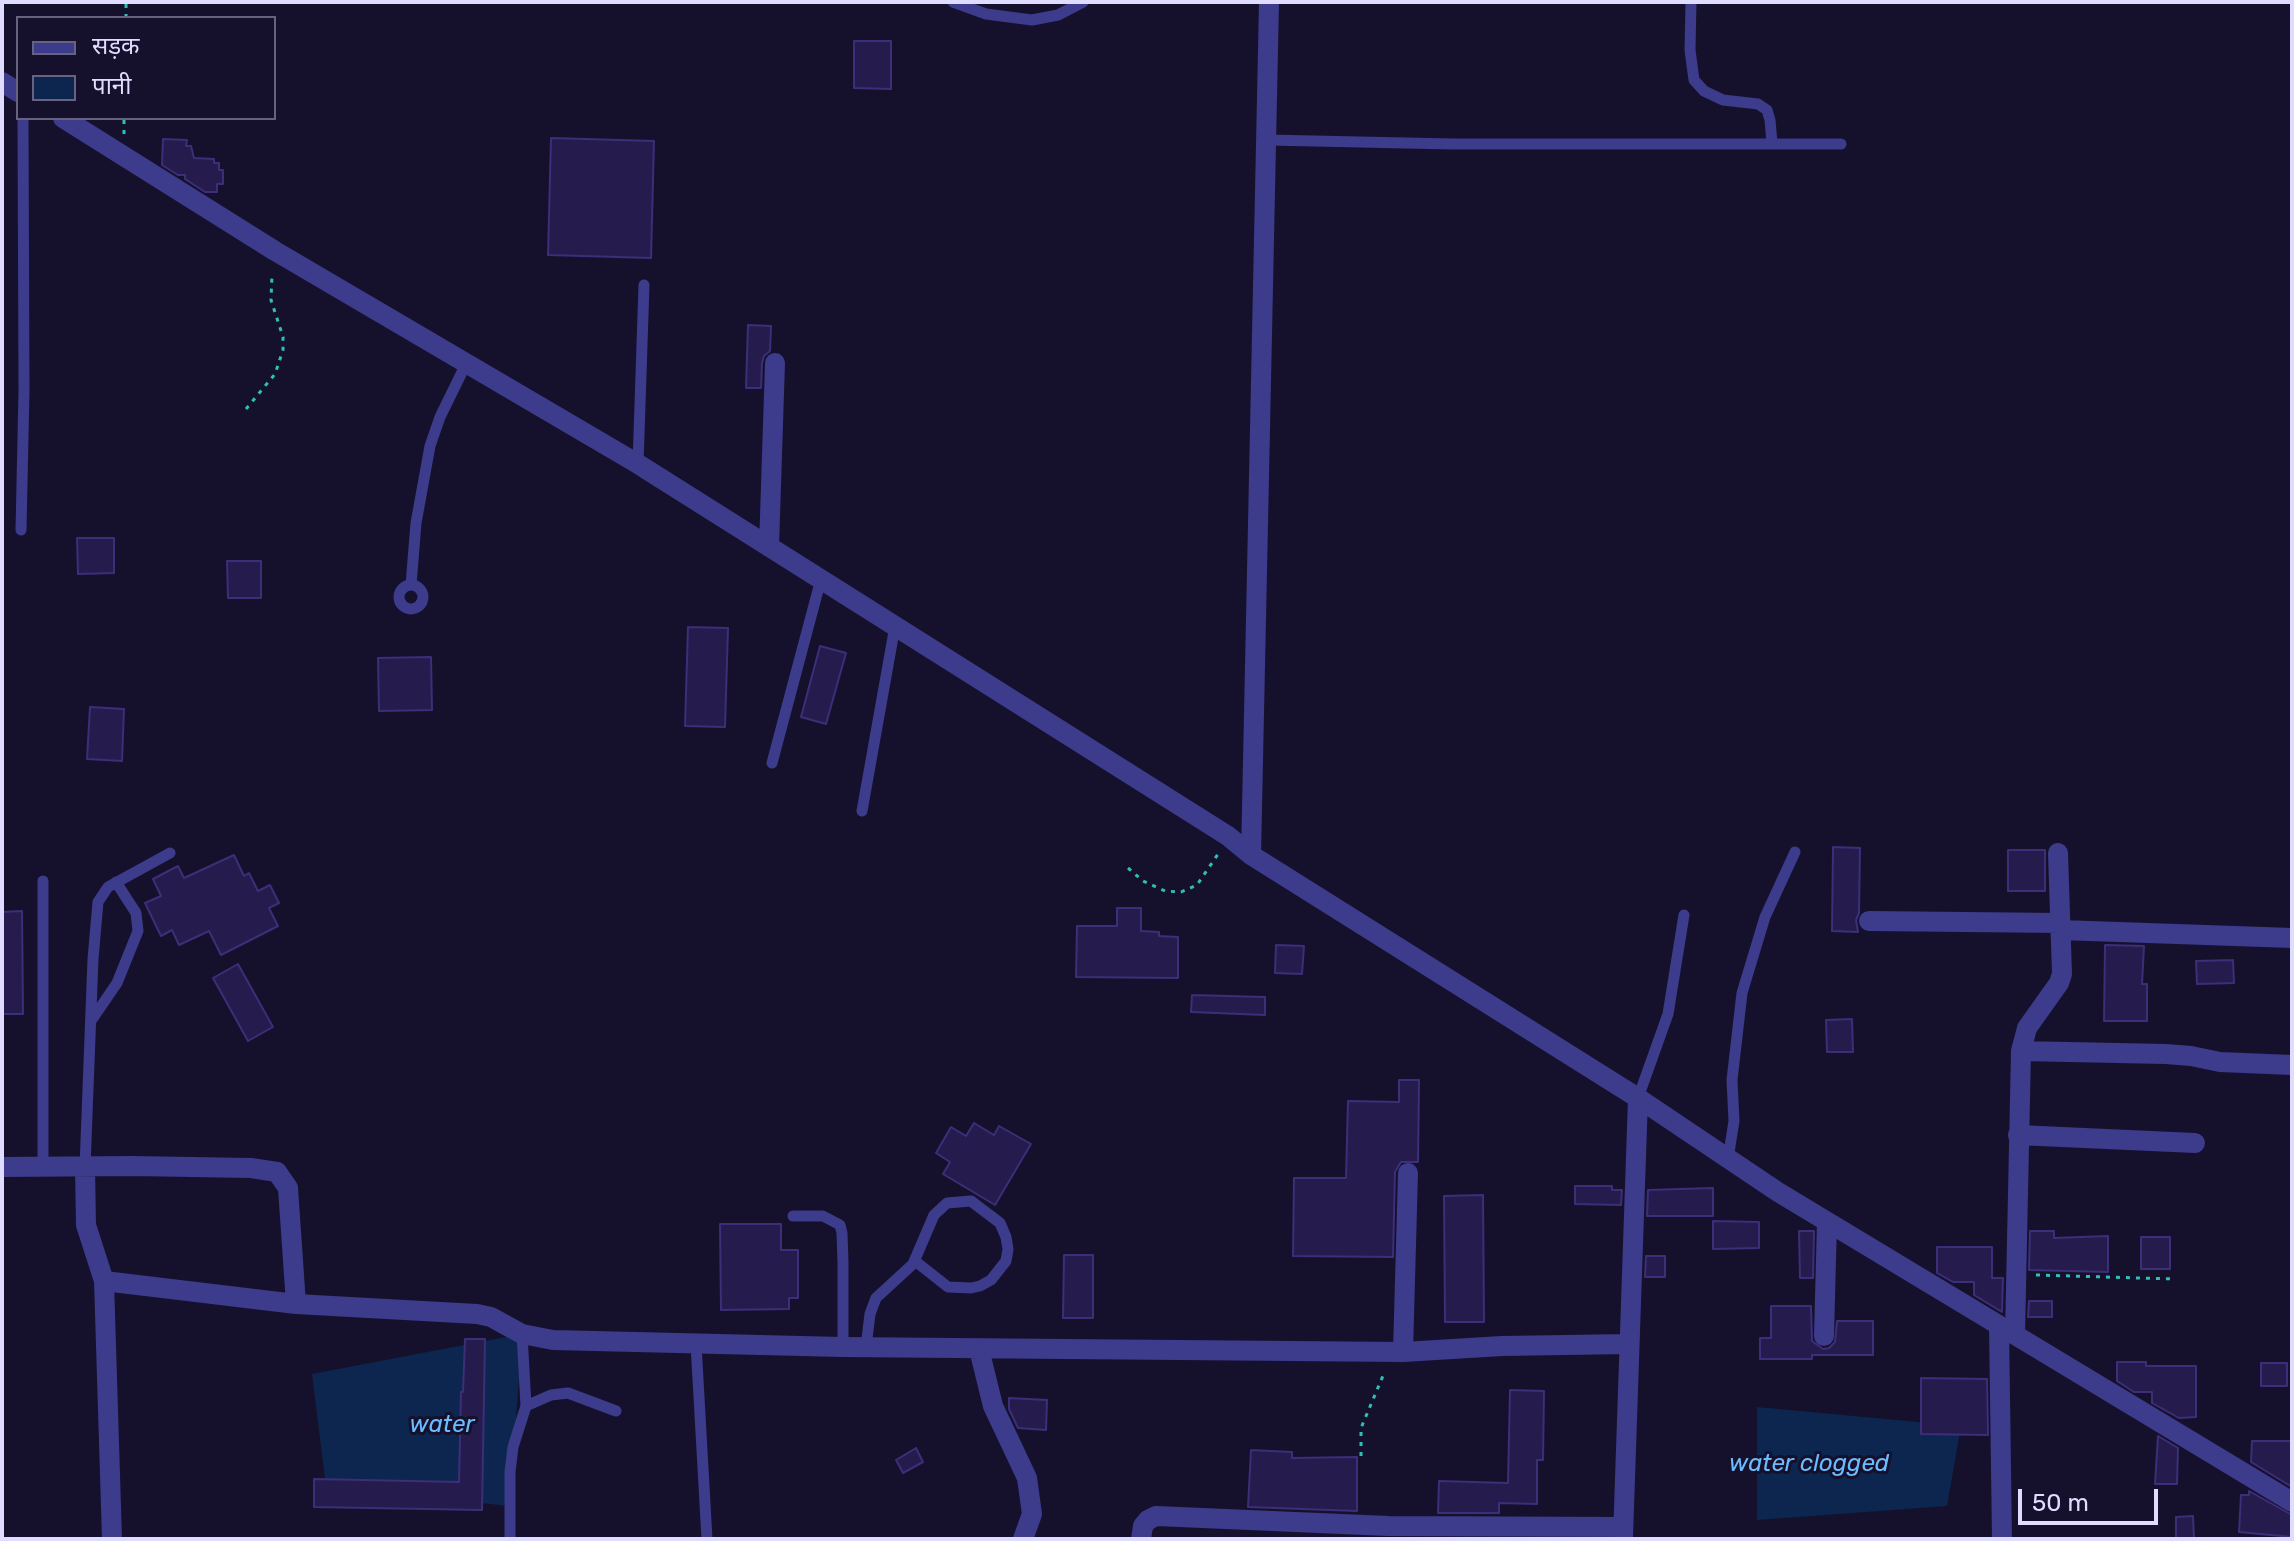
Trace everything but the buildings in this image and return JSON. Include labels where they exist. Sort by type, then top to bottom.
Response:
[{"type":"street","points":[[1251,855],[1269,2]]},
{"type":"street","points":[[66,120],[275,251],[638,464],[1228,836],[1251,855],[1638,1098],[1827,1222],[2292,1502]]},
{"type":"street","points":[[769,547],[775,363]]},
{"type":"street","points":[[2002,1539],[2007,1330],[2016,1274],[2021,1051],[2027,1028],[2062,974],[2058,853]]},
{"type":"street","points":[[1869,921],[2292,938]]},
{"type":"street","points":[[2021,1051],[2174,1054],[2220,1062],[2292,1065]]},
{"type":"street","points":[[1141,1539],[1143,1526],[1156,1516],[1623,1533],[1638,1098]]},
{"type":"street","points":[[2018,1135],[2195,1143]]},
{"type":"street","points":[[2,1167],[236,1167],[277,1172],[288,1188],[296,1304]]},
{"type":"street","points":[[85,1167],[86,1225],[104,1281],[112,1539]]},
{"type":"street","points":[[1398,1352],[1408,1173]]},
{"type":"street","points":[[1824,1336],[1827,1222]]},
{"type":"street","points":[[104,1281],[296,1304],[477,1314],[491,1317],[522,1334],[553,1340],[979,1349],[1398,1352],[1629,1344]]},
{"type":"street","points":[[979,1349],[993,1406],[1027,1478],[1032,1514],[1023,1539]]},
{"type":"lane","points":[[953,2],[986,14],[1032,20],[1058,15],[1083,2]]},
{"type":"lane","points":[[1691,2],[1690,50],[1694,80],[1704,91],[1723,100],[1758,104],[1767,110],[1772,143]]},
{"type":"lane","points":[[21,530],[23,120]]},
{"type":"lane","points":[[1267,140],[1453,144],[1841,144]]},
{"type":"lane","points":[[638,464],[644,285]]},
{"type":"lane","points":[[411,585],[416,523],[430,446],[440,417],[466,364]]},
{"type":"lane","points":[[772,763],[821,579]]},
{"type":"lane","points":[[862,811],[895,626]]},
{"type":"lane","points":[[1728,1159],[1734,1121],[1732,1080],[1742,993],[1765,917],[1795,852]]},
{"type":"lane","points":[[85,1167],[98,902],[104,890],[170,853]]},
{"type":"lane","points":[[43,881],[43,1168]]},
{"type":"lane","points":[[90,1022],[117,983],[138,931],[136,913],[116,882]]},
{"type":"lane","points":[[1638,1098],[1668,1014],[1684,915]]},
{"type":"lane","points":[[866,1347],[870,1314],[876,1298],[907,1272],[915,1261],[934,1215],[947,1203],[971,1201],[1000,1223],[1006,1237],[1008,1249],[1001,1270],[980,1286],[948,1287],[915,1261]]},
{"type":"lane","points":[[793,1216],[823,1216],[840,1225],[843,1347]]},
{"type":"lane","points":[[510,1539],[513,1447],[526,1406],[522,1334]]},
{"type":"lane","points":[[696,1344],[707,1539]]},
{"type":"lane","points":[[526,1406],[551,1395],[568,1393],[616,1411]]},
{"type":"path","points":[[246,409],[275,374],[283,350],[283,337],[271,300],[275,251]]},
{"type":"path","points":[[1128,868],[1143,881],[1165,891],[1189,890],[1211,867],[1228,836]]},
{"type":"path","points":[[2016,1274],[2175,1279]]},
{"type":"path","points":[[1361,1456],[1361,1428],[1398,1352]]},
{"type":"water","name":"water","points":[[522,1334],[510,1506],[326,1487],[312,1374]]},
{"type":"water","name":"water clogged","points":[[1757,1407],[1961,1426],[1947,1506],[1757,1520]]}]
